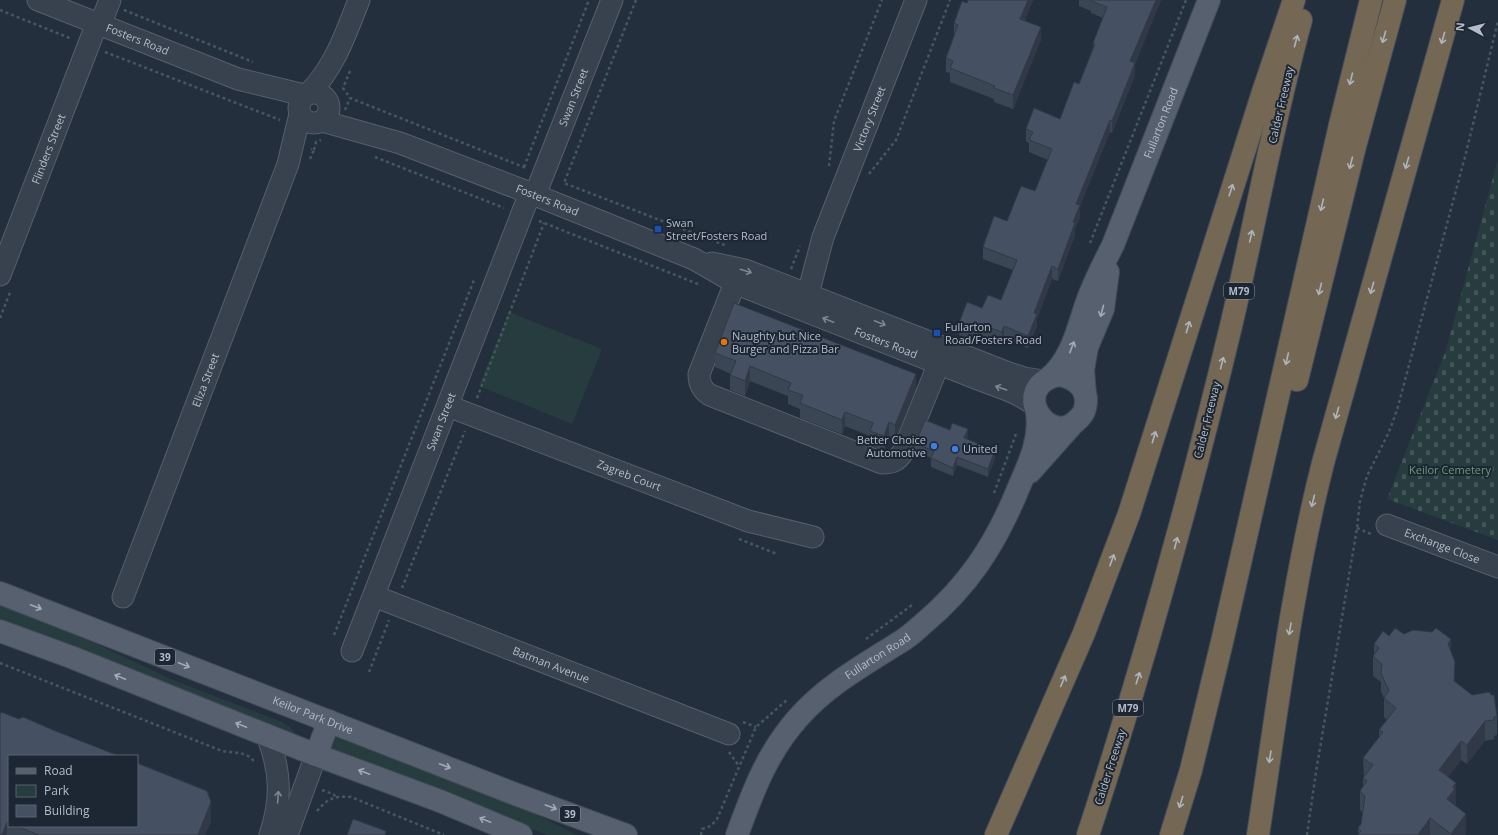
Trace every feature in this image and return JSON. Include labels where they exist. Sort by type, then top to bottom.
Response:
[{"type":"highway","points":[[996,835],[1084,633],[1129,514],[1241,159],[1294,0]]},
{"type":"highway","name":"Calder Freeway","points":[[1088,835],[1140,671],[1191,486],[1232,320],[1280,104],[1307,0]]},
{"type":"highway","points":[[1191,770],[1340,125],[1371,0]]},
{"type":"highway","points":[[1171,835],[1233,642],[1355,146],[1395,0]]},
{"type":"highway","points":[[1258,835],[1293,606],[1311,512],[1323,463],[1453,0]]},
{"type":"highway","points":[[980,835],[994,808],[1048,716]]},
{"type":"main road","name":"Fullarton Road","points":[[1046,380],[1062,366],[1067,357],[1095,281],[1113,246],[1209,0]]},
{"type":"main road","name":"Fullarton Road","points":[[1085,394],[1083,374],[1087,347],[1103,309],[1106,282],[1113,246]]},
{"type":"main road","points":[[1058,375],[1066,376],[1081,386],[1085,394],[1085,409],[1081,416],[1070,427],[1047,424],[1041,419],[1036,410],[1036,393],[1046,380],[1058,375]]},
{"type":"main road","name":"Fullarton Road","points":[[737,835],[762,771],[776,745],[809,706],[847,676],[901,642],[917,629],[942,607],[966,580],[985,555],[1000,531],[1024,478],[1038,432],[1036,410]]},
{"type":"main road","name":"Fullarton Road","points":[[1024,478],[1070,427]]},
{"type":"main road","name":"Keilor Park Drive","points":[[0,593],[515,794],[626,835]]},
{"type":"main road","points":[[0,631],[521,835]]},
{"type":"main road","points":[[316,755],[330,721]]},
{"type":"main road","points":[[751,798],[755,835]]},
{"type":"street","name":"Fosters Road","points":[[38,0],[238,79],[261,93],[320,107],[400,143],[526,191],[694,259],[735,283],[796,283]]},
{"type":"street","name":"Eliza Street","points":[[123,597],[288,164],[320,107],[322,80],[341,47],[359,0]]},
{"type":"street","name":"Swan Street","points":[[352,651],[522,215],[526,191],[543,175],[612,0]]},
{"type":"street","name":"Victory Street","points":[[796,283],[823,237],[916,0]]},
{"type":"street","name":"Flinders Street","points":[[0,275],[88,45],[109,2]]},
{"type":"street","name":"Fosters Road","points":[[694,259],[796,283],[1011,391],[1028,400],[1036,410]]},
{"type":"street","points":[[735,283],[699,374],[700,384],[706,392],[710,395],[869,458],[888,463],[894,462],[899,458],[903,452],[942,356]]},
{"type":"street","name":"Fosters Road","points":[[942,356],[1017,376],[1046,380]]},
{"type":"street","name":"Zagreb Court","points":[[448,406],[748,521],[814,537]]},
{"type":"street","name":"Exchange Close","points":[[1387,525],[1498,567]]},
{"type":"street","name":"Batman Avenue","points":[[374,596],[729,734]]},
{"type":"street","points":[[267,735],[274,752],[278,774],[279,797],[277,811],[270,835]]},
{"type":"street","points":[[287,835],[316,755]]},
{"type":"path","points":[[524,167],[589,0]]},
{"type":"path","points":[[564,183],[636,0]]},
{"type":"path","points":[[826,174],[829,166],[834,121],[882,0]]},
{"type":"path","points":[[868,175],[896,140],[950,0]]},
{"type":"path","points":[[1088,250],[1186,0]]},
{"type":"path","points":[[109,2],[259,64]]},
{"type":"path","points":[[0,10],[280,120]]},
{"type":"path","points":[[1307,835],[1361,496],[1367,476],[1387,437],[1397,410],[1466,153],[1498,21]]},
{"type":"path","points":[[320,107],[343,88],[352,66]]},
{"type":"path","points":[[320,107],[524,167],[731,247]]},
{"type":"path","points":[[372,156],[700,285]]},
{"type":"path","points":[[518,165],[526,191]]},
{"type":"path","points":[[500,214],[503,207]]},
{"type":"path","points":[[369,672],[471,415],[544,223]]},
{"type":"path","points":[[796,283],[802,240]]},
{"type":"path","points":[[334,635],[477,273]]},
{"type":"path","points":[[993,495],[1016,433]]},
{"type":"path","points":[[862,641],[914,604]]},
{"type":"path","points":[[0,663],[222,751],[241,753],[252,759],[256,764],[278,774]]},
{"type":"path","points":[[701,835],[702,829],[711,826],[717,819],[756,727],[789,698]]},
{"type":"path","points":[[306,784],[333,794],[336,797]]},
{"type":"path","points":[[316,812],[324,803],[336,797],[351,797],[444,835]]},
{"type":"green space","name":"Keilor Cemetery","points":[[1498,159],[1498,540],[1387,499],[1446,350]]},
{"type":"green space","points":[[509,312],[602,349],[572,424],[479,386]]},
{"type":"green space","points":[[0,603],[71,632],[171,679],[282,722],[290,727],[295,733],[291,734],[0,621]]},
{"type":"green space","points":[[331,733],[526,809],[577,835],[547,835],[335,752],[331,746]]},
{"type":"building","points":[[968,0],[1028,0],[1020,19],[1041,27],[1013,95],[950,68],[953,61],[946,58],[958,25],[954,23],[962,1],[967,3]]},
{"type":"building","points":[[1091,0],[1156,0],[1130,61],[1135,63],[1076,204],[1080,205],[1058,269],[1052,266],[1034,313],[1037,314],[1028,336],[1004,326],[1002,332],[980,324],[978,330],[959,323],[967,302],[982,308],[988,295],[1001,300],[1017,260],[983,247],[994,216],[1007,221],[1021,186],[1035,191],[1052,149],[1029,140],[1033,132],[1026,129],[1034,108],[1060,119],[1074,82],[1079,84],[1095,44],[1093,43],[1107,7]]},
{"type":"building","points":[[734,303],[916,374],[895,425],[889,422],[884,436],[870,431],[873,423],[845,412],[842,420],[800,403],[803,395],[788,390],[791,383],[750,366],[745,381],[730,375],[736,361],[715,353]]},
{"type":"building","points":[[925,420],[950,430],[952,423],[968,429],[964,438],[995,450],[988,469],[957,457],[953,468],[931,458],[934,451],[917,444],[917,440]]},
{"type":"building","points":[[1395,628],[1404,634],[1413,630],[1432,632],[1436,628],[1451,639],[1448,644],[1455,662],[1454,681],[1472,695],[1490,692],[1491,695],[1494,695],[1497,716],[1494,717],[1494,720],[1485,721],[1467,745],[1461,741],[1439,770],[1456,783],[1453,787],[1455,789],[1447,799],[1466,814],[1451,834],[1430,818],[1418,835],[1358,835],[1361,831],[1358,828],[1361,824],[1365,796],[1360,791],[1367,781],[1363,778],[1373,765],[1363,758],[1383,732],[1379,730],[1396,708],[1384,698],[1389,691],[1381,673],[1382,664],[1373,656],[1379,648],[1374,644],[1383,631],[1389,636]]},
{"type":"building","points":[[1,712],[19,719],[23,717],[116,755],[8,755],[8,822],[2,835],[0,835]]},
{"type":"building","points":[[138,763],[207,791],[211,802],[198,835],[39,835],[19,827],[138,827]]},
{"type":"building","points":[[353,819],[386,831],[385,835],[347,835]]},
{"type":"place","name":"Swan Street/Fosters Road","points":[[658,229]]},
{"type":"place","name":"Fullarton Road/Fosters Road","points":[[937,333]]},
{"type":"place","name":"Naughty but Nice Burger and Pizza Bar","points":[[724,342]]},
{"type":"place","name":"Better Choice Automotive","points":[[934,446]]},
{"type":"place","name":"United","points":[[955,449]]}]
